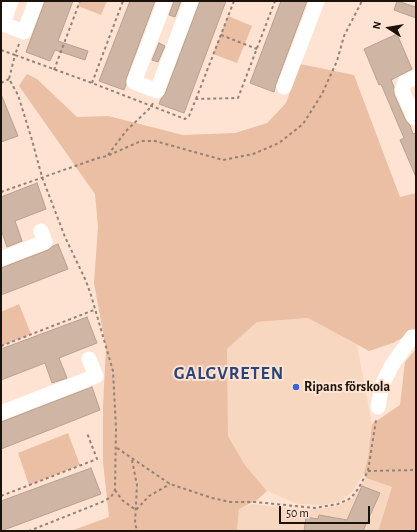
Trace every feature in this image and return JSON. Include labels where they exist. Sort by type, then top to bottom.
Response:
[{"type":"street","points":[[11,1],[3,24],[24,32],[36,1]]},
{"type":"street","points":[[165,1],[134,82],[157,91],[191,1]]},
{"type":"street","points":[[284,87],[317,1]]},
{"type":"street","points":[[416,77],[405,82],[402,90],[414,117],[416,118]]},
{"type":"street","points":[[1,259],[45,242],[41,231]]},
{"type":"street","points":[[378,407],[382,385],[392,365],[412,337],[416,337]]},
{"type":"street","points":[[1,413],[96,376],[89,359]]},
{"type":"path","points":[[54,70],[80,1]]},
{"type":"path","points":[[92,83],[122,2],[118,1]]},
{"type":"path","points":[[1,50],[185,119],[189,116],[234,1]]},
{"type":"path","points":[[196,99],[238,98],[275,1]]},
{"type":"path","points":[[1,192],[98,158],[108,156],[141,141],[155,141],[223,160],[253,154],[279,142],[303,124],[322,94],[337,61],[344,36],[362,1]]},
{"type":"path","points":[[1,346],[94,310],[86,281],[65,236],[42,177],[18,95],[9,79],[15,55],[24,32]]},
{"type":"path","points":[[221,35],[257,49]]},
{"type":"path","points":[[1,83],[9,79]]},
{"type":"path","points":[[108,156],[126,131],[152,107]]},
{"type":"path","points":[[29,531],[111,497],[115,490],[117,448],[170,484],[212,498],[230,502],[255,502],[315,508],[338,504],[351,498],[368,471],[378,407]]},
{"type":"path","points":[[1,496],[97,459],[87,433]]},
{"type":"path","points":[[132,458],[137,485],[135,523],[137,531]]},
{"type":"path","points":[[368,471],[416,470]]},
{"type":"path","points":[[136,510],[149,496],[170,484]]},
{"type":"path","points":[[115,490],[122,500],[136,510]]},
{"type":"shaded area","points":[[80,1],[107,1],[101,15],[78,6]]},
{"type":"shaded area","points":[[228,16],[252,26],[237,63],[213,54]]},
{"type":"shaded area","points":[[300,64],[354,75],[400,197],[416,193],[416,332],[413,332],[393,343],[369,351],[308,318],[257,322],[227,349],[228,436],[245,465],[267,491],[257,500],[239,509],[237,531],[71,531],[109,517],[103,462],[103,406],[106,349],[94,283],[98,227],[95,194],[19,86],[27,74],[37,79],[77,117],[108,116],[183,135],[235,133],[267,123],[286,103]]},
{"type":"shaded area","points":[[19,304],[31,334],[1,346],[1,312]]},
{"type":"shaded area","name":"Ripans förskola","points":[[308,318],[357,345],[372,424],[368,458],[364,473],[353,491],[339,502],[321,505],[298,504],[267,491],[245,465],[228,436],[227,349],[257,322]]},
{"type":"shaded area","points":[[416,349],[416,531],[378,531],[392,487],[366,478],[364,473],[368,458],[372,424],[400,405],[405,362]]},
{"type":"shaded area","points":[[68,433],[80,465],[29,485],[18,453]]},
{"type":"shaded area","points":[[366,478],[392,487],[378,531],[237,531],[239,509],[252,504],[309,510],[338,506],[352,499]]},
{"type":"building","points":[[45,1],[73,1],[58,41],[88,51],[85,60],[55,50],[50,61],[26,52]]},
{"type":"building","points":[[130,1],[155,1],[126,79],[124,90],[99,81]]},
{"type":"building","points":[[174,1],[181,1],[175,17],[169,15]]},
{"type":"building","points":[[200,1],[226,1],[184,113],[159,104],[165,94]]},
{"type":"building","points":[[281,1],[307,1],[274,92],[250,83]]},
{"type":"building","points":[[397,1],[416,7],[416,18],[394,10]]},
{"type":"building","points":[[397,34],[412,69],[391,80],[394,87],[394,94],[406,121],[410,125],[413,134],[416,133],[416,177],[400,140],[404,138],[364,49]]},
{"type":"building","points":[[159,43],[165,46],[158,62],[152,60]]},
{"type":"building","points":[[1,94],[18,136],[1,142]]},
{"type":"building","points":[[37,183],[46,209],[15,221],[22,241],[7,247],[1,229],[1,197]]},
{"type":"building","points":[[58,244],[68,269],[1,295],[1,268],[48,250]]},
{"type":"building","points":[[87,317],[97,343],[59,358],[67,378],[52,383],[45,363],[1,380],[1,349]]},
{"type":"building","points":[[92,387],[100,410],[1,449],[1,422]]},
{"type":"building","points":[[91,468],[101,494],[1,531],[1,501]]},
{"type":"building","points":[[362,486],[380,493],[363,531],[304,531],[306,517],[318,519],[319,515],[347,520]]},
{"type":"place","name":"Ripans förskola","points":[[296,387]]},
{"type":"district","name":"GALGVRETEN","points":[[229,374]]}]
